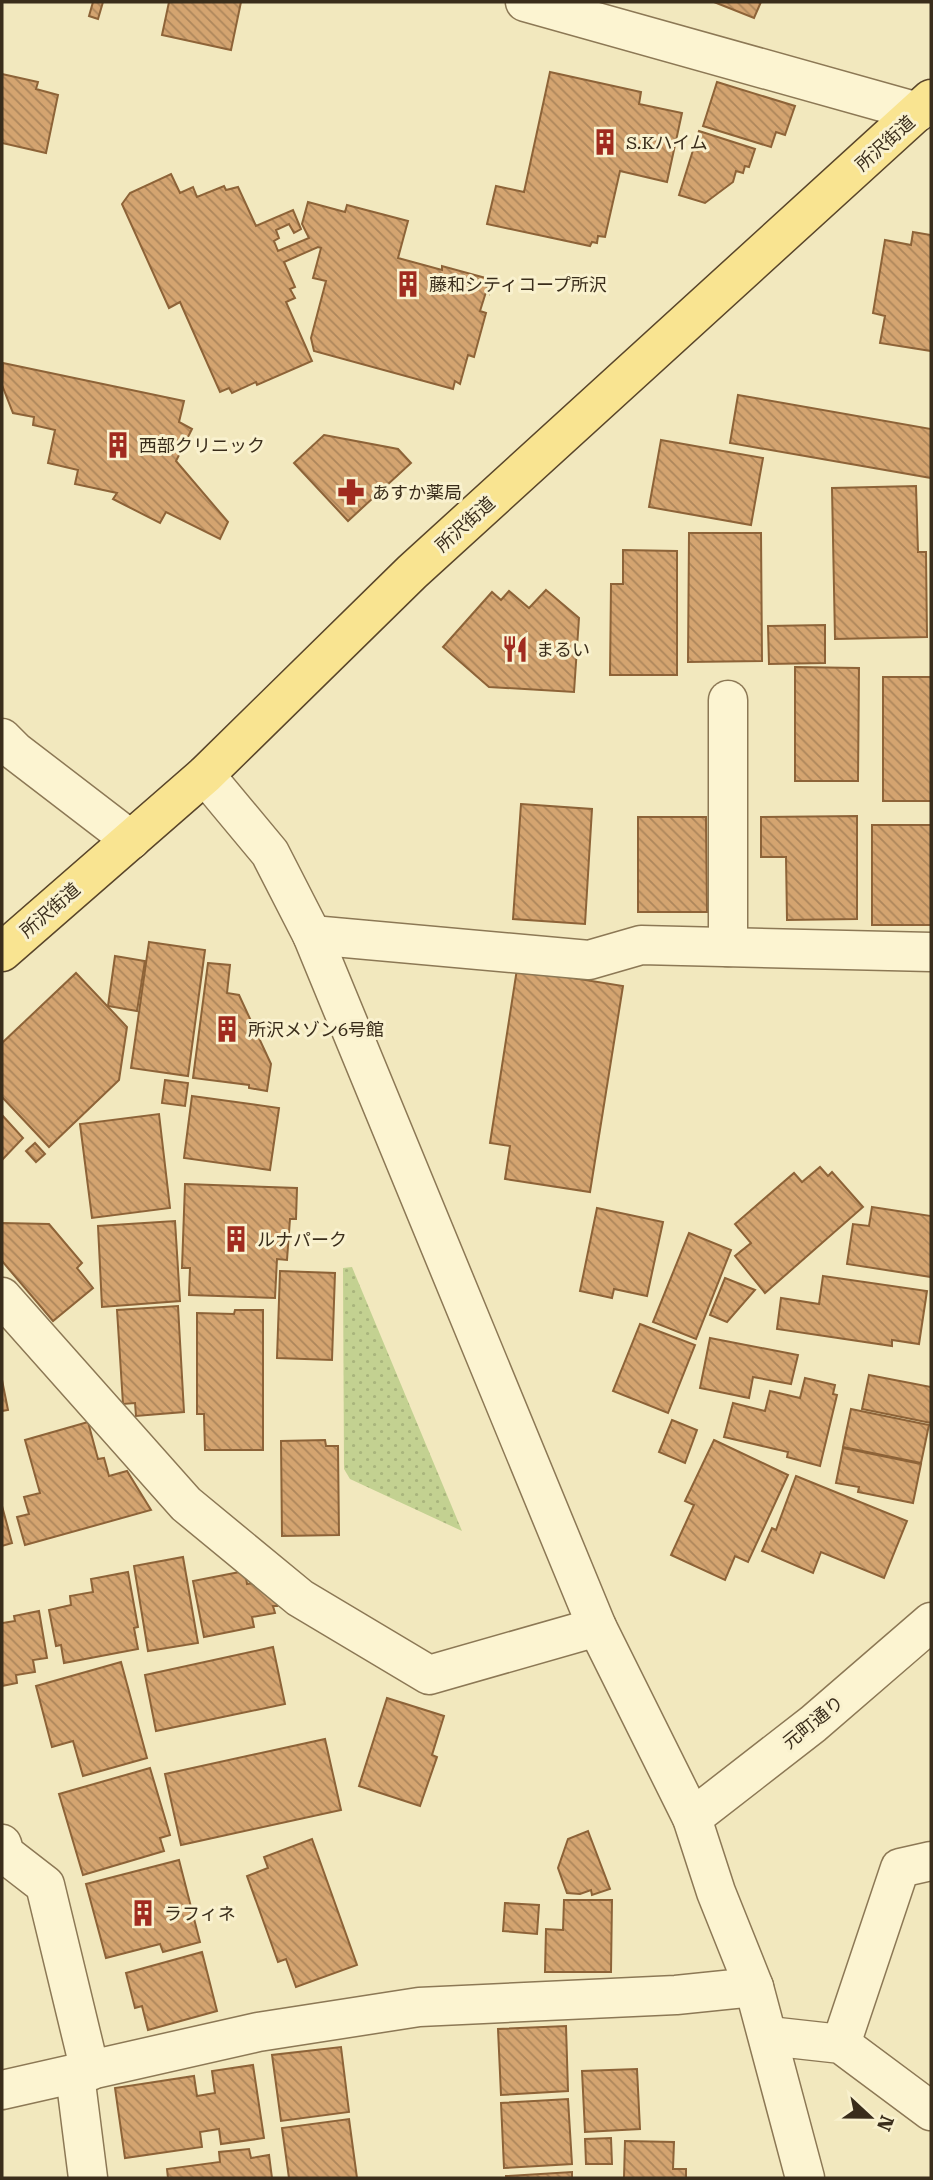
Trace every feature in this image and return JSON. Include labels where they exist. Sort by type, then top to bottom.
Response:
[{"type":"main road","name":"所沢街道","points":[[2,952],[205,775],[412,572],[925,106]]},
{"type":"street","points":[[525,2],[925,106]]},
{"type":"street","points":[[728,700],[728,947]]},
{"type":"street","points":[[2,738],[15,751],[131,840]]},
{"type":"street","points":[[205,775],[270,853],[312,935],[597,1627],[692,1818],[716,1892],[754,1987],[805,2178]]},
{"type":"street","points":[[312,935],[589,960],[641,945],[931,951]]},
{"type":"street","points":[[2,1297],[186,1504],[300,1598],[429,1675],[597,1627]]},
{"type":"street","name":"元町通り","points":[[692,1818],[813,1724],[931,1622]]},
{"type":"street","points":[[2,1844],[5,1854],[45,1885],[83,2073],[88,2178]]},
{"type":"street","points":[[841,2044],[900,1868],[931,1861]]},
{"type":"street","points":[[2,2090],[258,2032],[419,2007],[676,1995],[754,1987]]},
{"type":"street","points":[[769,2036],[841,2044],[931,2111]]},
{"type":"green space","points":[[352,1267],[462,1531],[350,1479],[344,1469],[343,1268]]},
{"type":"building","points":[[93,2],[103,2],[98,19],[89,16]]},
{"type":"building","points":[[169,2],[241,2],[231,50],[162,35]]},
{"type":"building","points":[[714,2],[761,2],[754,18]]},
{"type":"building","name":"S.Kハイム","points":[[550,72],[641,92],[639,104],[682,113],[667,182],[620,171],[605,237],[598,236],[597,243],[592,242],[590,246],[487,224],[496,186],[524,192]]},
{"type":"building","points":[[2,74],[38,82],[36,89],[58,95],[46,153],[2,143]]},
{"type":"building","points":[[717,82],[795,106],[785,135],[776,132],[771,147],[703,126]]},
{"type":"building","points":[[699,131],[755,149],[749,167],[745,166],[743,173],[736,171],[733,182],[705,203],[679,195]]},
{"type":"building","name":"藤和シティコープ所沢","points":[[171,174],[180,193],[193,187],[197,197],[224,186],[226,190],[238,187],[256,226],[293,210],[301,229],[294,233],[289,224],[276,230],[279,238],[274,241],[278,251],[309,238],[302,224],[308,202],[345,212],[347,205],[408,221],[398,258],[442,270],[442,266],[493,280],[480,311],[486,313],[474,357],[468,355],[460,384],[455,381],[453,389],[314,351],[311,338],[326,281],[313,278],[321,248],[318,247],[284,262],[295,287],[290,289],[295,298],[286,302],[312,361],[257,385],[256,382],[232,393],[229,388],[220,392],[180,302],[169,308],[122,204],[130,193]]},
{"type":"building","points":[[913,232],[931,235],[931,351],[880,343],[885,316],[873,313],[885,240],[911,245]]},
{"type":"building","name":"西部クリニック","points":[[3,363],[184,401],[179,422],[192,429],[176,461],[228,522],[220,539],[166,512],[160,523],[113,499],[117,493],[75,484],[78,470],[48,463],[55,430],[33,425],[34,417],[13,413],[2,385]]},
{"type":"building","points":[[738,395],[931,429],[931,478],[730,443]]},
{"type":"building","name":"あすか薬局","points":[[324,435],[398,449],[411,463],[348,521],[294,463]]},
{"type":"building","points":[[661,440],[763,458],[751,525],[649,507]]},
{"type":"building","points":[[916,486],[918,552],[926,552],[927,637],[835,639],[832,488]]},
{"type":"building","points":[[689,533],[761,533],[762,661],[688,662]]},
{"type":"building","points":[[623,550],[677,551],[677,675],[610,675],[611,584],[623,584]]},
{"type":"building","points":[[546,590],[579,618],[574,692],[489,687],[443,647],[492,592],[501,600],[509,591],[529,608]]},
{"type":"building","points":[[825,625],[825,663],[769,664],[768,626]]},
{"type":"building","points":[[795,667],[859,668],[858,781],[795,781]]},
{"type":"building","points":[[883,677],[931,677],[931,801],[883,801]]},
{"type":"building","points":[[521,804],[592,809],[585,924],[513,919]]},
{"type":"building","points":[[857,816],[857,919],[787,920],[786,857],[761,857],[761,817]]},
{"type":"building","points":[[638,817],[706,817],[707,912],[638,912]]},
{"type":"building","points":[[872,825],[931,825],[931,925],[872,925]]},
{"type":"building","points":[[149,942],[205,950],[188,1076],[131,1068]]},
{"type":"building","points":[[115,956],[145,961],[137,1011],[108,1006]]},
{"type":"building","name":"所沢メゾン6号館","points":[[208,963],[230,965],[227,993],[239,995],[271,1064],[267,1091],[249,1088],[249,1085],[193,1078]]},
{"type":"building","points":[[517,969],[623,986],[590,1192],[505,1179],[510,1146],[490,1143]]},
{"type":"building","points":[[76,973],[127,1027],[119,1080],[49,1147],[2,1097],[2,1043]]},
{"type":"building","points":[[165,1080],[188,1083],[185,1106],[162,1103]]},
{"type":"building","points":[[192,1096],[279,1108],[270,1170],[184,1158]]},
{"type":"building","points":[[159,1114],[170,1208],[92,1218],[80,1124]]},
{"type":"building","points":[[2,1115],[23,1138],[2,1160]]},
{"type":"building","points":[[35,1143],[45,1154],[36,1162],[26,1151]]},
{"type":"building","points":[[820,1167],[828,1176],[832,1172],[863,1207],[765,1293],[735,1256],[751,1243],[735,1224],[794,1173],[802,1182]]},
{"type":"building","name":"ルナパーク","points":[[185,1184],[297,1188],[296,1219],[290,1219],[287,1260],[277,1259],[275,1298],[189,1295],[190,1268],[182,1268]]},
{"type":"building","points":[[872,1207],[931,1216],[931,1277],[847,1264],[853,1224],[869,1226]]},
{"type":"building","points":[[597,1208],[663,1222],[647,1296],[614,1289],[612,1298],[580,1291]]},
{"type":"building","points":[[175,1221],[180,1301],[102,1307],[98,1226]]},
{"type":"building","points":[[2,1223],[49,1224],[82,1263],[77,1268],[93,1288],[53,1321],[2,1261]]},
{"type":"building","points":[[689,1233],[731,1250],[696,1339],[653,1322]]},
{"type":"building","points":[[280,1271],[335,1273],[332,1360],[277,1358]]},
{"type":"building","points":[[823,1276],[927,1291],[919,1344],[892,1340],[892,1346],[777,1329],[781,1298],[819,1304]]},
{"type":"building","points":[[725,1278],[755,1290],[727,1322],[710,1315]]},
{"type":"building","points":[[178,1306],[184,1412],[136,1416],[135,1403],[123,1404],[117,1310]]},
{"type":"building","points":[[235,1310],[263,1310],[263,1450],[205,1450],[204,1414],[197,1414],[197,1313],[234,1314]]},
{"type":"building","points":[[640,1324],[695,1345],[668,1413],[613,1391]]},
{"type":"building","points":[[710,1338],[798,1355],[791,1384],[753,1377],[749,1398],[700,1388]]},
{"type":"building","points":[[869,1375],[931,1387],[931,1423],[862,1409]]},
{"type":"building","points":[[805,1378],[835,1385],[833,1394],[837,1395],[820,1466],[787,1457],[788,1452],[724,1437],[733,1403],[765,1411],[770,1391],[800,1398]]},
{"type":"building","points":[[2,1380],[8,1410],[2,1411]]},
{"type":"building","points":[[851,1409],[929,1425],[921,1463],[843,1447]]},
{"type":"building","points":[[672,1420],[697,1430],[685,1463],[659,1452]]},
{"type":"building","points":[[88,1422],[98,1459],[104,1458],[109,1476],[127,1471],[151,1510],[25,1545],[17,1517],[29,1514],[24,1497],[40,1493],[25,1440]]},
{"type":"building","points":[[325,1440],[326,1446],[338,1446],[339,1535],[282,1536],[281,1441]]},
{"type":"building","points":[[714,1440],[788,1475],[748,1562],[735,1556],[725,1580],[671,1555],[694,1505],[685,1501]]},
{"type":"building","points":[[843,1448],[921,1464],[913,1503],[858,1492],[859,1487],[836,1483]]},
{"type":"building","points":[[796,1476],[907,1521],[884,1578],[821,1552],[813,1573],[762,1551],[772,1528],[776,1530]]},
{"type":"building","points":[[2,1506],[12,1543],[2,1546]]},
{"type":"building","points":[[183,1557],[198,1643],[148,1651],[134,1566]]},
{"type":"building","points":[[245,1571],[247,1584],[264,1581],[275,1590],[275,1613],[252,1617],[254,1627],[204,1637],[193,1581]]},
{"type":"building","points":[[128,1572],[138,1627],[134,1628],[138,1649],[64,1663],[61,1645],[56,1646],[49,1610],[71,1605],[70,1596],[93,1592],[91,1579]]},
{"type":"building","points":[[39,1611],[47,1658],[33,1660],[35,1672],[16,1675],[17,1683],[2,1686],[2,1623],[15,1621],[14,1616]]},
{"type":"building","points":[[273,1647],[285,1704],[156,1731],[145,1675]]},
{"type":"building","points":[[121,1662],[147,1758],[83,1776],[73,1741],[52,1747],[36,1686]]},
{"type":"building","points":[[387,1698],[444,1716],[432,1755],[437,1757],[420,1806],[359,1786]]},
{"type":"building","points":[[325,1739],[341,1810],[181,1845],[165,1774]]},
{"type":"building","points":[[150,1768],[170,1835],[160,1838],[164,1851],[83,1875],[59,1794]]},
{"type":"building","points":[[588,1831],[610,1889],[592,1895],[591,1890],[580,1894],[567,1893],[558,1868],[568,1839]]},
{"type":"building","points":[[312,1839],[357,1965],[296,1987],[286,1959],[278,1962],[247,1876],[268,1868],[264,1857]]},
{"type":"building","name":"ラフィネ","points":[[179,1860],[200,1942],[163,1952],[160,1944],[106,1958],[86,1884]]},
{"type":"building","points":[[564,1900],[612,1900],[611,1972],[545,1972],[546,1929],[563,1930]]},
{"type":"building","points":[[505,1903],[539,1905],[537,1934],[503,1931]]},
{"type":"building","points":[[202,1952],[217,2011],[148,2030],[142,2006],[135,2008],[126,1973]]},
{"type":"building","points":[[566,2026],[568,2091],[501,2095],[498,2029]]},
{"type":"building","points":[[341,2047],[349,2112],[281,2121],[272,2055]]},
{"type":"building","points":[[253,2065],[264,2138],[221,2144],[219,2129],[200,2132],[202,2147],[125,2158],[115,2088],[194,2076],[197,2096],[215,2093],[212,2071]]},
{"type":"building","points":[[637,2069],[640,2129],[585,2132],[582,2071]]},
{"type":"building","points":[[568,2099],[572,2164],[504,2168],[501,2103]]},
{"type":"building","points":[[349,2119],[357,2178],[289,2178],[282,2128]]},
{"type":"building","points":[[611,2138],[612,2164],[586,2164],[585,2139]]},
{"type":"building","points":[[625,2141],[674,2142],[673,2169],[686,2169],[686,2178],[624,2178]]},
{"type":"building","points":[[249,2149],[251,2158],[269,2155],[272,2178],[168,2178],[167,2169],[220,2162],[219,2152]]},
{"type":"building","points":[[572,2172],[572,2178],[506,2178],[506,2176]]},
{"type":"place","name":"S.Kハイム","points":[[605,142]]},
{"type":"place","name":"藤和シティコープ所沢","points":[[408,284]]},
{"type":"place","name":"西部クリニック","points":[[118,445]]},
{"type":"place","name":"あすか薬局","points":[[351,492]]},
{"type":"place","name":"まるい","points":[[515,649]]},
{"type":"place","name":"所沢メゾン6号館","points":[[227,1029]]},
{"type":"place","name":"ルナパーク","points":[[236,1239]]},
{"type":"place","name":"ラフィネ","points":[[143,1913]]}]
